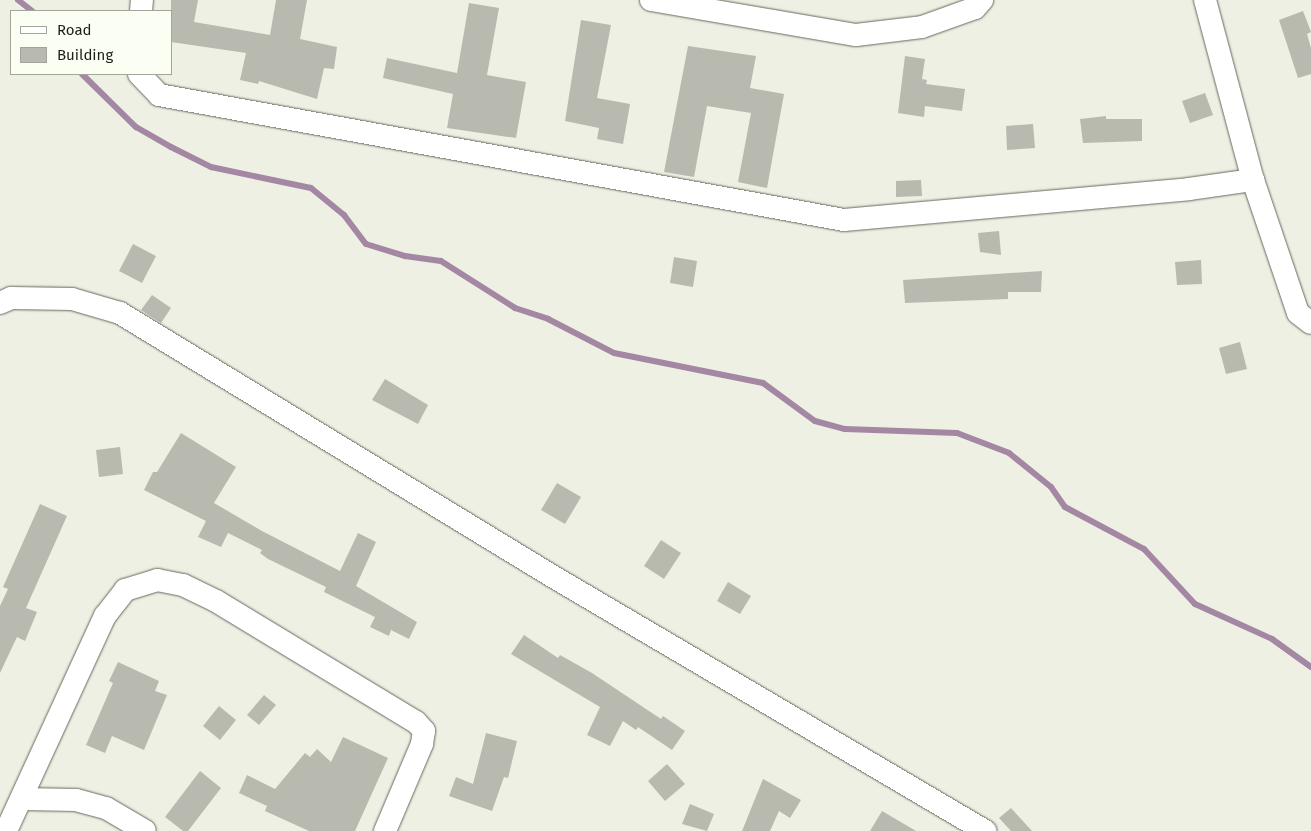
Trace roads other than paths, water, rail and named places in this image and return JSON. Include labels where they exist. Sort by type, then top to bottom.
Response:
[{"type":"street","points":[[651,0],[856,35],[922,27],[975,8],[982,0]]},
{"type":"street","points":[[1205,0],[1252,180],[1298,312],[1311,323]]},
{"type":"street","points":[[140,75],[159,94],[844,220],[1190,189],[1252,180]]},
{"type":"street","points":[[0,303],[11,298],[72,298],[120,313],[552,576],[985,831]]},
{"type":"street","points":[[6,831],[23,799],[105,616],[125,590],[157,580],[183,585],[216,601],[416,722],[424,732],[422,744],[385,831]]},
{"type":"street","points":[[23,799],[69,799],[106,808],[145,831]]},
{"type":"waterway","points":[[18,0],[31,10]]},
{"type":"waterway","points":[[83,75],[136,127],[171,147],[211,167],[311,188],[344,215],[366,244],[405,256],[441,261],[515,308],[548,319],[614,353],[763,383],[815,421],[845,429],[957,433],[1009,453],[1051,487],[1065,507],[1144,549],[1195,604],[1272,639],[1311,667]]}]
